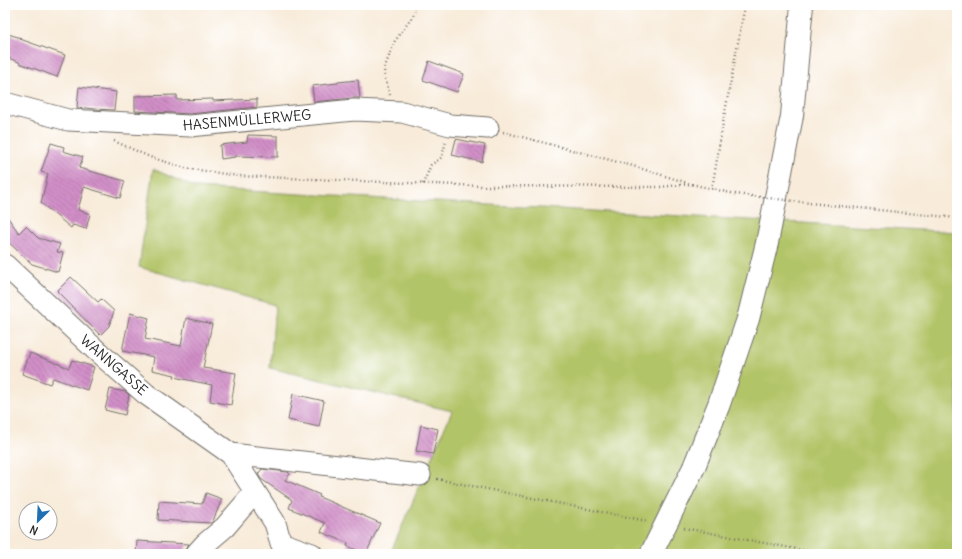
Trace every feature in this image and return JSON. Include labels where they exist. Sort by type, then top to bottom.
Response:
[{"type":"main road","points":[[652,554],[694,467],[720,404],[748,319],[767,243],[792,116],[802,5]]},
{"type":"street","name":"HASENMÜLLERWEG","points":[[5,103],[68,120],[190,126],[354,110],[402,112],[450,125],[488,128]]},
{"type":"street","name":"WANNGASSE","points":[[5,265],[98,352],[146,394],[231,454],[275,523],[283,548],[312,554]]},
{"type":"street","name":"WANNGASSE","points":[[231,454],[420,475]]},
{"type":"street","points":[[196,554],[225,527],[255,492]]},
{"type":"path","points":[[402,112],[391,97],[384,78],[384,69],[395,41],[413,16],[416,5]]},
{"type":"path","points":[[712,189],[744,5]]},
{"type":"path","points":[[423,184],[431,165],[442,156],[450,125]]},
{"type":"path","points":[[488,128],[633,166],[691,184],[735,194],[957,218]]},
{"type":"path","points":[[109,139],[150,157],[185,168],[239,176],[482,186],[651,187],[691,184]]},
{"type":"path","points":[[420,475],[651,522]]},
{"type":"path","points":[[682,528],[823,554]]},
{"type":"green space","points":[[153,169],[196,188],[957,232],[957,554],[390,554],[452,411],[270,368],[275,305],[139,267]]},
{"type":"building","points":[[5,33],[65,55],[57,77],[5,57]]},
{"type":"building","points":[[429,61],[464,74],[457,92],[423,80]]},
{"type":"building","points":[[358,80],[360,98],[314,102],[312,86]]},
{"type":"building","points":[[79,87],[116,92],[114,110],[77,107]]},
{"type":"building","points":[[177,95],[177,100],[213,99],[213,101],[257,99],[257,107],[190,114],[135,111],[135,96]]},
{"type":"building","points":[[248,135],[278,136],[278,157],[235,156],[221,159],[220,145],[247,142]]},
{"type":"building","points":[[456,139],[485,145],[482,162],[452,155]]},
{"type":"building","points":[[51,143],[64,147],[63,151],[83,157],[79,168],[125,181],[120,198],[84,187],[78,210],[90,214],[86,229],[73,225],[71,228],[41,203],[48,174],[41,172]]},
{"type":"building","points":[[5,214],[19,233],[26,226],[38,238],[60,244],[57,252],[63,253],[58,272],[32,264],[5,239]]},
{"type":"building","points":[[71,277],[98,302],[101,299],[114,311],[109,326],[100,335],[57,291]]},
{"type":"building","points":[[130,313],[149,318],[145,339],[181,346],[186,318],[212,324],[203,368],[236,373],[231,405],[210,401],[212,385],[174,377],[175,375],[152,370],[154,357],[122,351]]},
{"type":"building","points":[[30,353],[69,368],[72,360],[94,367],[87,390],[53,378],[50,384],[22,374]]},
{"type":"building","points":[[110,389],[126,392],[129,395],[125,415],[105,410]]},
{"type":"building","points":[[293,394],[324,401],[319,427],[288,420]]},
{"type":"building","points":[[421,425],[438,429],[433,454],[416,451]]},
{"type":"building","points":[[262,469],[288,472],[290,474],[285,480],[320,495],[319,497],[380,523],[366,554],[347,546],[348,543],[321,532],[325,523],[289,508],[292,500],[261,479],[258,474]]},
{"type":"building","points":[[206,493],[222,499],[211,523],[158,520],[159,501],[202,504]]},
{"type":"building","points":[[137,541],[189,544],[184,551],[184,554],[136,554]]}]
